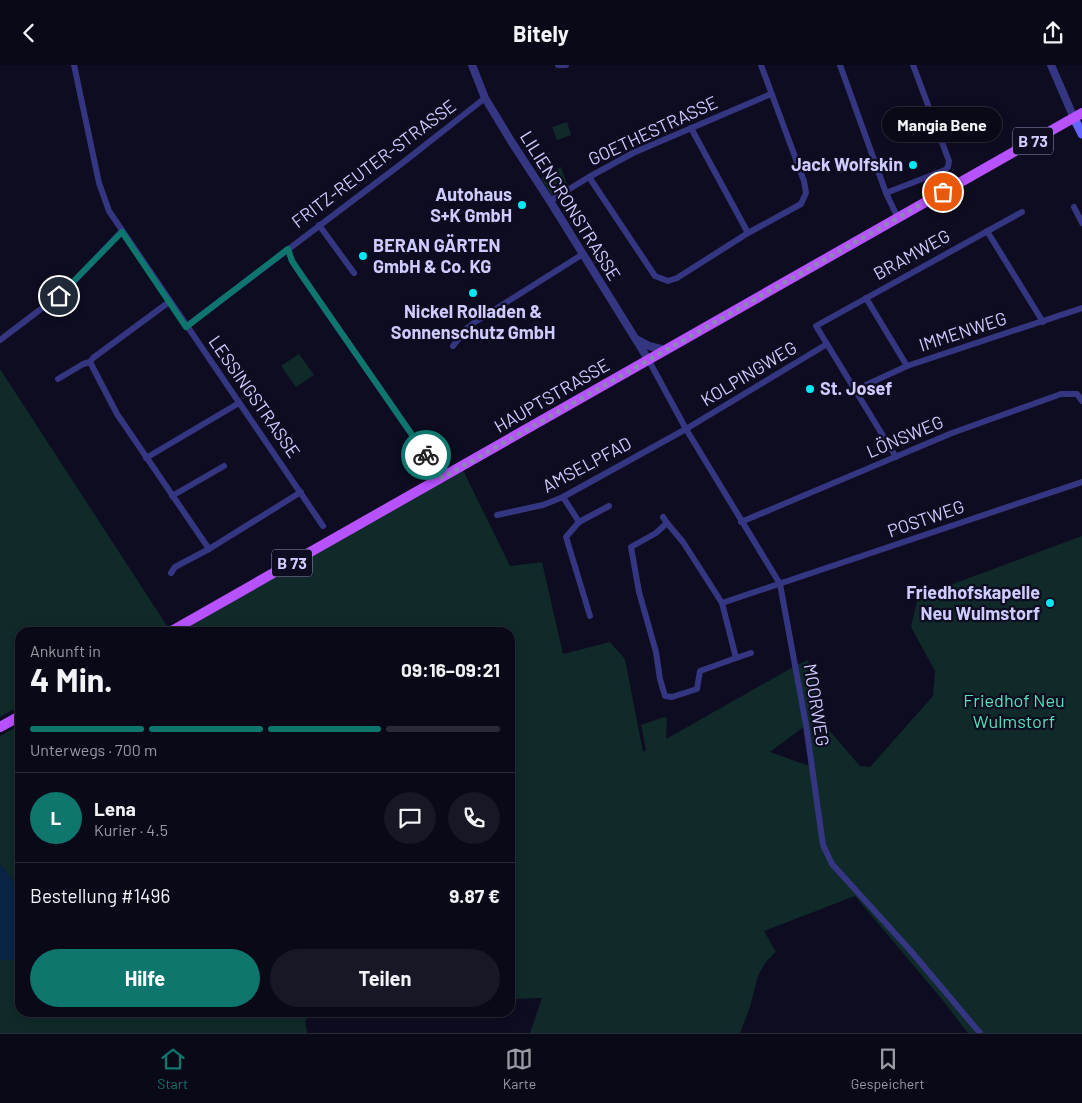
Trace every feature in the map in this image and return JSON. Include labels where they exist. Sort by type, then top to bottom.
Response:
[{"type":"main road","points":[[1078,115],[1082,133]]},
{"type":"main road","name":"HAUPTSTRASSE","points":[[178,627],[1078,115]]},
{"type":"main road","points":[[0,727],[15,719]]},
{"type":"street","name":"LESSINGSTRASSE","points":[[74,65],[99,183],[108,211],[323,526]]},
{"type":"street","name":"LILIENCRONSTRASSE","points":[[472,65],[485,98],[648,359]]},
{"type":"street","points":[[558,65],[566,65]]},
{"type":"street","points":[[589,177],[655,276],[668,281],[677,278],[748,233],[800,204],[806,193],[804,181],[761,65]]},
{"type":"street","points":[[840,65],[886,193],[898,218]]},
{"type":"street","points":[[886,193],[945,170],[948,167],[949,161],[913,65]]},
{"type":"street","points":[[1051,65],[1078,115]]},
{"type":"street","name":"GOETHESTRASSE","points":[[550,201],[633,153],[771,93]]},
{"type":"street","name":"FRITZ-REUTER-STRASSE","points":[[186,327],[485,98]]},
{"type":"street","points":[[691,128],[748,233]]},
{"type":"street","points":[[1074,207],[1082,223]]},
{"type":"street","name":"BRAMWEG","points":[[828,344],[816,326],[1022,212]]},
{"type":"street","points":[[320,225],[354,273]]},
{"type":"street","points":[[987,231],[1042,322]]},
{"type":"street","points":[[0,340],[66,290],[122,232]]},
{"type":"street","points":[[288,249],[292,261],[442,478]]},
{"type":"street","points":[[453,346],[466,329],[475,322],[583,254]]},
{"type":"street","points":[[866,298],[908,365]]},
{"type":"street","points":[[58,379],[83,363],[90,362],[169,301]]},
{"type":"street","name":"IMMENWEG","points":[[855,390],[908,365],[1082,308]]},
{"type":"street","points":[[636,339],[649,346],[665,350]]},
{"type":"street","points":[[828,344],[896,457]]},
{"type":"street","name":"KOLPINGWEG","points":[[686,429],[828,344]]},
{"type":"street","name":"MOORWEG","points":[[648,359],[686,429],[780,584],[806,725],[823,845],[832,864],[910,950],[980,1033]]},
{"type":"street","points":[[90,362],[117,414],[209,549]]},
{"type":"street","name":"LÖNSWEG","points":[[741,522],[952,433],[1061,394],[1077,394],[1082,401]]},
{"type":"street","points":[[146,458],[239,403]]},
{"type":"street","name":"AMSELPFAD","points":[[497,515],[543,505],[563,497],[686,429]]},
{"type":"street","points":[[172,496],[224,466]]},
{"type":"street","name":"POSTWEG","points":[[722,603],[1082,482]]},
{"type":"street","points":[[171,573],[175,567],[209,549],[301,492]]},
{"type":"street","points":[[563,497],[579,522]]},
{"type":"street","points":[[590,616],[566,537],[579,522],[609,506]]},
{"type":"street","points":[[662,517],[683,542],[722,603],[736,658]]},
{"type":"street","points":[[667,523],[656,533],[631,547],[639,592],[650,627],[665,697],[672,697],[697,689],[700,671],[751,653]]},
{"type":"green space","points":[[567,122],[571,135],[557,140],[552,127]]},
{"type":"green space","points":[[561,167],[568,187],[552,196],[541,178]]},
{"type":"green space","points":[[299,354],[314,375],[296,387],[281,366]]},
{"type":"green space","points":[[0,369],[168,627],[15,627],[15,709],[0,717]]},
{"type":"green space","name":"Friedhof Neu Wulmstorf","points":[[462,468],[510,566],[542,562],[563,654],[610,642],[625,659],[643,752],[646,750],[641,725],[664,717],[667,718],[666,739],[808,660],[829,730],[860,766],[870,767],[933,696],[935,671],[911,627],[918,597],[1082,536],[1082,1033],[968,1033],[855,896],[764,931],[776,952],[764,964],[740,1033],[530,1033],[542,998],[515,999],[515,627],[189,627]],"holes":[[[805,726],[812,767],[770,752]]]},
{"type":"green space","points":[[15,728],[15,883],[0,864],[0,736]]},
{"type":"green space","points":[[0,960],[15,960],[15,1017],[308,1017],[305,1021],[307,1033],[0,1033]]},
{"type":"water","points":[[0,864],[15,883],[15,960],[0,960]]},
{"type":"way so far","points":[[426,455],[442,478],[943,192]]},
{"type":"place","name":"Jack Wolfskin","points":[[913,165]]},
{"type":"place","name":"Mangia Bene","points":[[943,192]]},
{"type":"place","name":"Autohaus S+K GmbH","points":[[522,205]]},
{"type":"place","name":"BERAN GÄRTEN GmbH & Co. KG","points":[[363,256]]},
{"type":"place","name":"Nickel Rolladen & Sonnenschutz GmbH","points":[[473,293]]},
{"type":"place","name":"St. Josef","points":[[810,389]]},
{"type":"place","name":"Friedhofskapelle Neu Wulmstorf","points":[[1050,603]]},
{"type":"route","points":[[59,296],[122,232],[186,327],[288,249],[292,261],[300,273],[426,455]]}]
